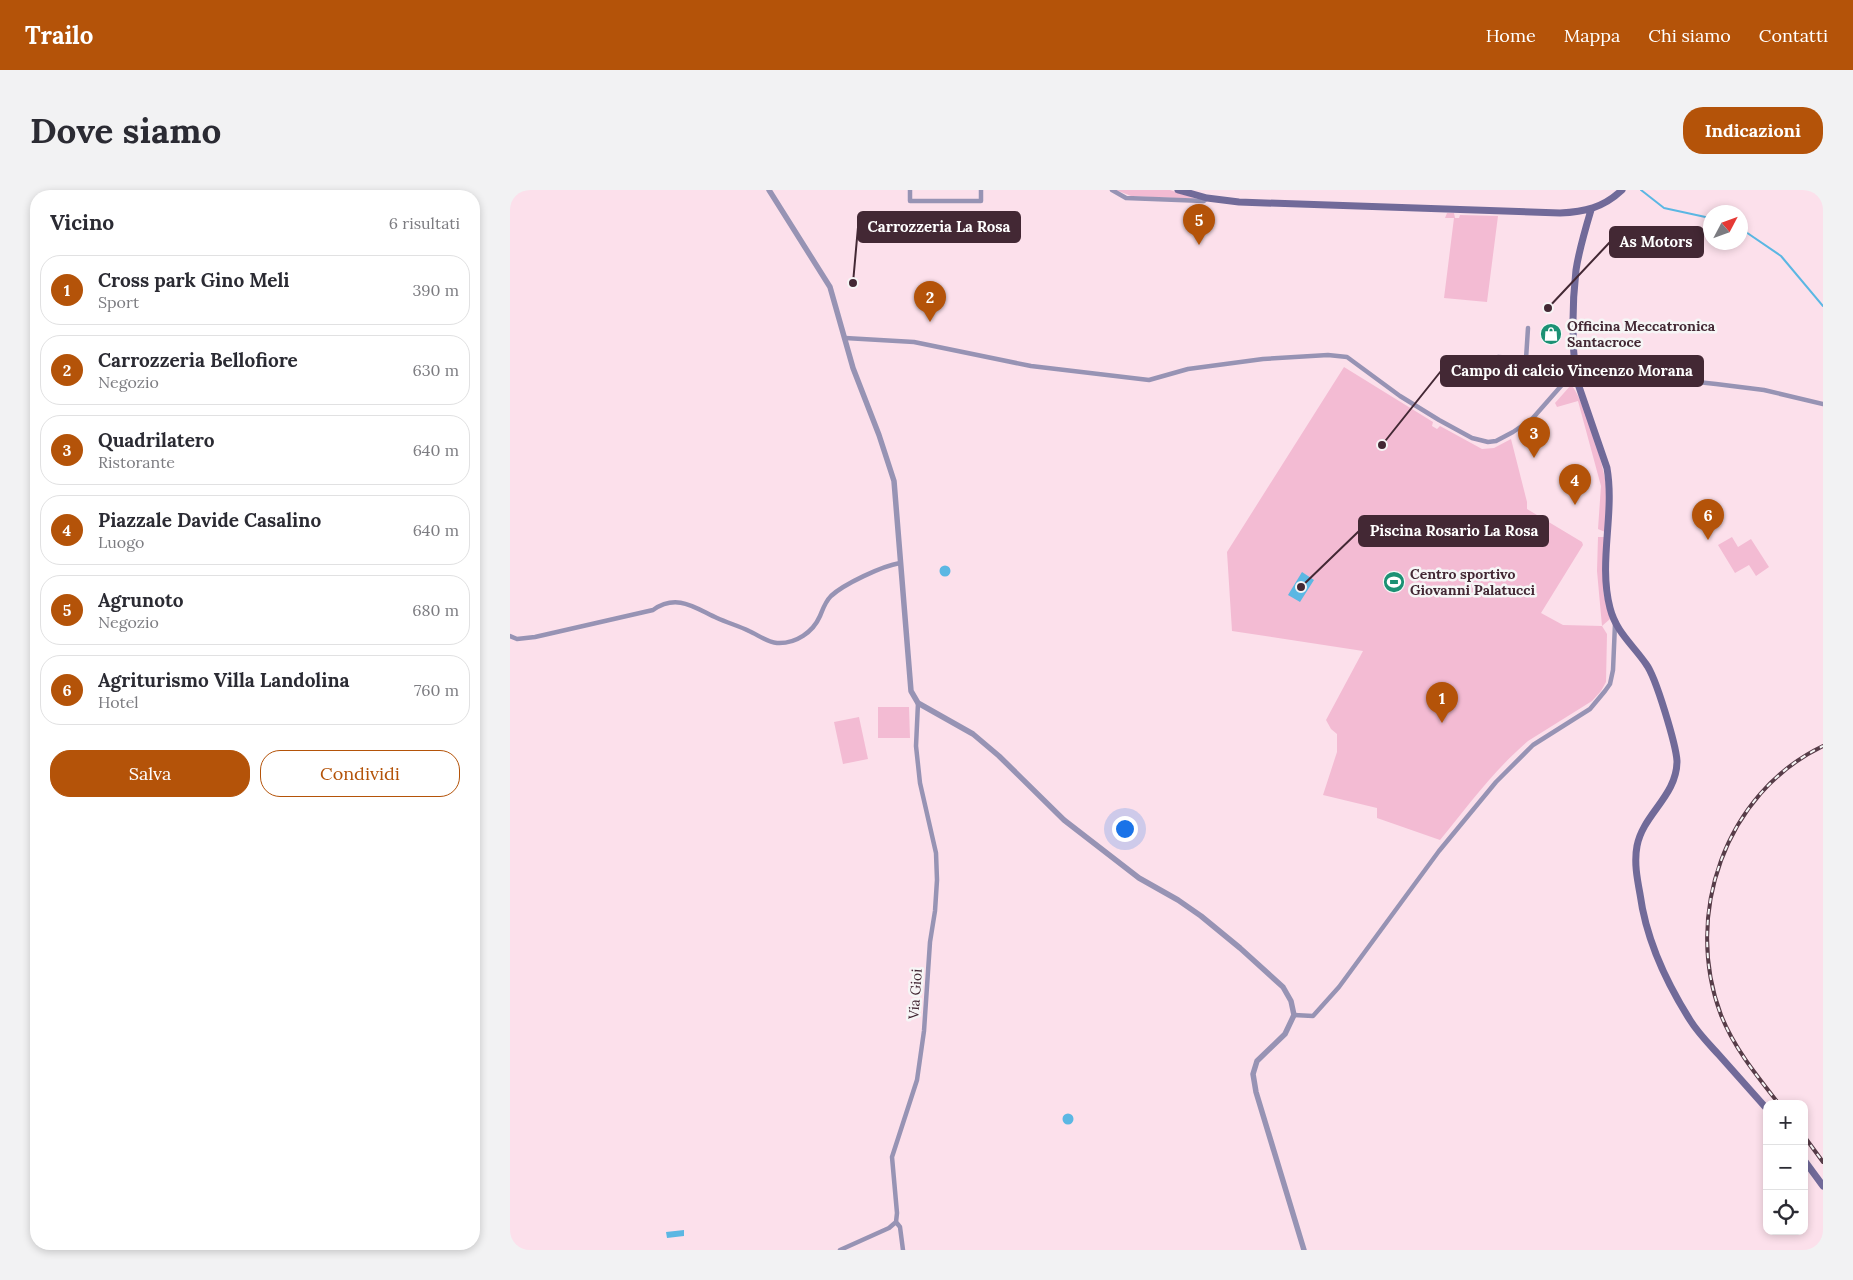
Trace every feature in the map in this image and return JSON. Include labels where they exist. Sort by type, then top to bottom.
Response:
[{"type":"main road","points":[[1178,190],[1207,198],[1239,202],[1560,213],[1591,210],[1619,193]]},
{"type":"main road","points":[[1591,210],[1576,269],[1573,306],[1574,362],[1576,378],[1610,482],[1607,594],[1615,624],[1647,664],[1653,676],[1675,748],[1677,762],[1670,788],[1663,801],[1644,826],[1638,843],[1635,858],[1643,918],[1664,972],[1690,1020],[1763,1104]]},
{"type":"main road","points":[[1808,1165],[1823,1186]]},
{"type":"street","points":[[768,190],[830,287],[844,338],[894,481],[911,691],[918,703],[972,734],[999,756],[1064,820],[1139,878],[1178,900],[1240,948],[1288,993],[1294,1014],[1285,1034],[1262,1054],[1257,1061],[1253,1074],[1256,1092],[1304,1250]]},
{"type":"street","points":[[910,190],[910,201],[981,202],[981,190]]},
{"type":"street","points":[[1112,190],[1124,198],[1145,200],[1204,201],[1207,198]]},
{"type":"street","points":[[1526,359],[1528,328]]},
{"type":"street","points":[[844,338],[914,342],[1031,366],[1149,380],[1188,369],[1263,359],[1328,355],[1347,357],[1400,396],[1439,420],[1472,438],[1488,442],[1496,441],[1514,432],[1532,419],[1561,386],[1576,378],[1622,374],[1764,390],[1823,404]]},
{"type":"street","points":[[1498,358],[1574,362]]},
{"type":"street","points":[[510,636],[517,639],[535,637],[653,610],[659,606],[683,602],[726,622],[749,630],[767,640],[776,643],[788,642],[805,635],[813,628],[825,602],[831,595],[847,585],[891,565],[900,563]]},
{"type":"street","points":[[1294,1014],[1313,1016],[1339,987],[1439,851],[1496,782],[1533,745],[1590,708],[1596,702],[1610,684],[1613,670],[1615,624]]},
{"type":"street","name":"Via Gioi","points":[[903,1250],[900,1227],[896,1222],[897,1213],[892,1158],[917,1080],[924,1031],[930,942],[937,880],[936,853],[920,783],[916,746],[918,703]]},
{"type":"street","points":[[840,1250],[890,1228],[896,1222]]},
{"type":"shaded area","points":[[1116,190],[1170,190],[1197,199],[1131,196]]},
{"type":"shaded area","points":[[1447,213],[1454,213],[1455,218],[1459,218],[1460,215],[1498,216],[1487,302],[1444,298],[1454,218],[1445,218]]},
{"type":"shaded area","name":"Centro sportivo Giovanni Palatucci","points":[[1344,367],[1433,422],[1432,426],[1437,429],[1440,426],[1482,449],[1494,448],[1511,439],[1527,502],[1527,509],[1582,542],[1583,545],[1541,613],[1563,625],[1602,626],[1607,634],[1606,682],[1601,691],[1592,701],[1528,741],[1516,752],[1482,789],[1440,840],[1377,818],[1377,808],[1323,795],[1337,752],[1337,734],[1331,729],[1326,720],[1363,651],[1232,631],[1227,552]]},
{"type":"shaded area","points":[[1571,385],[1582,404],[1603,468],[1607,490],[1605,532],[1598,529],[1601,486],[1578,401],[1557,407],[1555,403]]},
{"type":"shaded area","points":[[1598,537],[1604,537],[1603,591],[1610,619],[1602,626],[1597,571]]},
{"type":"shaded area","points":[[1732,537],[1738,547],[1751,539],[1769,567],[1756,576],[1749,565],[1735,573],[1718,545]]},
{"type":"shaded area","points":[[878,707],[909,707],[910,738],[878,738]]},
{"type":"shaded area","points":[[859,717],[868,759],[843,764],[834,722]]},
{"type":"water","points":[[945,565],[951,571],[945,577],[939,571]]},
{"type":"water","points":[[1302,572],[1314,580],[1300,602],[1288,595]]},
{"type":"water","points":[[1068,1113],[1074,1119],[1068,1125],[1062,1119]]},
{"type":"water","points":[[684,1230],[684,1236],[667,1238],[666,1232]]},
{"type":"waterway","points":[[1641,190],[1664,208],[1703,216]]},
{"type":"waterway","points":[[1748,233],[1781,256],[1823,306]]},
{"type":"railway","points":[[1776,1100],[1739,1050],[1721,1015],[1710,977],[1707,937],[1711,898],[1721,861],[1738,825],[1760,794],[1789,767],[1823,746]]},
{"type":"railway","points":[[1808,1141],[1823,1162]]},
{"type":"place","name":"Agrunoto","points":[[1199,245]]},
{"type":"place","name":"Carrozzeria La Rosa","points":[[853,283]]},
{"type":"place","name":"As Motors","points":[[1548,308]]},
{"type":"place","name":"Carrozzeria Bellofiore","points":[[930,322]]},
{"type":"place","name":"Officina Meccatronica Santacroce","points":[[1551,334]]},
{"type":"place","name":"Campo di calcio Vincenzo Morana","points":[[1382,445]]},
{"type":"place","name":"Quadrilatero","points":[[1534,458]]},
{"type":"place","name":"Piazzale Davide Casalino","points":[[1575,505]]},
{"type":"place","name":"Agriturismo Villa Landolina","points":[[1708,540]]},
{"type":"place","name":"Centro sportivo Giovanni Palatucci","points":[[1394,582]]},
{"type":"place","name":"Piscina Rosario La Rosa","points":[[1301,587]]},
{"type":"place","name":"Cross park Gino Meli","points":[[1442,723]]}]
